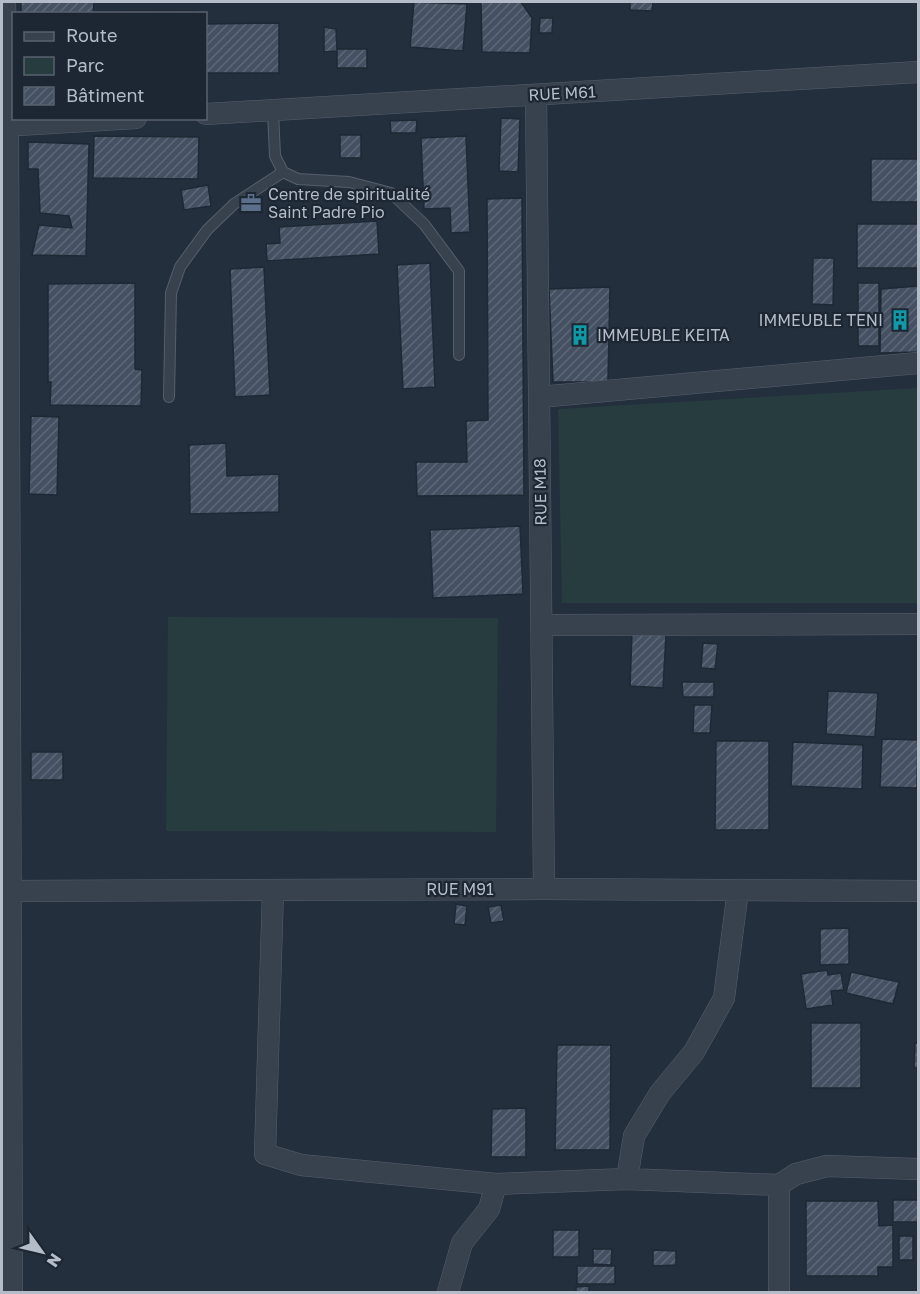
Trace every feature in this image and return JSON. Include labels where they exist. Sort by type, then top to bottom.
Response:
[{"type":"street","points":[[5,2],[7,891],[10,1057],[7,1212],[12,1293]]},
{"type":"street","name":"RUE M61","points":[[207,114],[918,72]]},
{"type":"street","name":"RUE M18","points":[[536,95],[544,889]]},
{"type":"street","points":[[5,126],[103,120]]},
{"type":"street","points":[[539,397],[918,363]]},
{"type":"street","points":[[542,626],[918,624]]},
{"type":"street","name":"RUE M91","points":[[7,891],[544,889],[918,891]]},
{"type":"street","points":[[273,890],[265,1154],[301,1166],[496,1185],[627,1179],[779,1185],[796,1174],[827,1166],[918,1169]]},
{"type":"street","points":[[627,1179],[634,1136],[660,1093],[694,1052],[724,998],[738,890]]},
{"type":"street","points":[[448,1293],[462,1244],[489,1209],[496,1185]]},
{"type":"street","points":[[779,1185],[779,1293]]},
{"type":"lane","points":[[273,111],[274,156],[283,172],[298,179],[349,182],[391,193],[424,224],[459,271],[459,355]]},
{"type":"lane","points":[[169,397],[171,293],[180,267],[207,230],[234,204],[283,172]]},
{"type":"green space","points":[[918,388],[918,603],[562,603],[558,409]]},
{"type":"green space","points":[[168,617],[498,618],[496,832],[166,831]]},
{"type":"building","points":[[21,2],[94,2],[93,12],[21,12]]},
{"type":"building","points":[[414,2],[467,4],[463,51],[410,47]]},
{"type":"building","points":[[481,2],[521,2],[532,18],[530,53],[482,52]]},
{"type":"building","points":[[630,2],[653,2],[652,11],[630,10]]},
{"type":"building","points":[[122,11],[195,11],[195,12]]},
{"type":"building","points":[[540,18],[553,18],[552,33],[539,33]]},
{"type":"building","points":[[279,23],[279,73],[207,73],[207,24]]},
{"type":"building","points":[[324,27],[336,29],[337,51],[324,52]]},
{"type":"building","points":[[337,49],[367,49],[367,68],[337,68]]},
{"type":"building","points":[[501,118],[520,119],[518,172],[499,171]]},
{"type":"building","points":[[417,120],[416,133],[391,133],[390,121]]},
{"type":"building","points":[[340,135],[361,135],[361,158],[340,158]]},
{"type":"building","points":[[94,136],[199,137],[198,179],[93,178]]},
{"type":"building","points":[[466,136],[470,232],[451,233],[450,208],[424,209],[421,138]]},
{"type":"building","points":[[28,142],[89,144],[86,256],[32,255],[39,225],[72,228],[69,216],[40,213],[38,169],[28,169]]},
{"type":"building","points":[[871,159],[918,159],[918,202],[871,202]]},
{"type":"building","points":[[208,185],[211,206],[184,210],[181,190]]},
{"type":"building","points":[[522,198],[524,495],[417,496],[416,462],[467,462],[466,421],[488,420],[487,199]]},
{"type":"building","points":[[377,221],[379,254],[267,261],[266,244],[280,243],[279,227]]},
{"type":"building","points":[[857,224],[918,224],[918,268],[857,268]]},
{"type":"building","points":[[813,258],[834,258],[833,305],[812,304]]},
{"type":"building","points":[[430,263],[435,387],[403,389],[397,265]]},
{"type":"building","points":[[264,267],[270,395],[235,397],[230,269]]},
{"type":"building","points":[[135,283],[135,369],[142,370],[141,406],[50,405],[48,284]]},
{"type":"building","points":[[858,283],[879,283],[879,346],[858,346]]},
{"type":"building","name":"IMMEUBLE TENI","points":[[918,286],[918,352],[880,353],[881,289]]},
{"type":"building","name":"IMMEUBLE KEITA","points":[[610,287],[608,382],[553,382],[549,289]]},
{"type":"building","points":[[31,416],[59,417],[57,495],[29,494]]},
{"type":"building","points":[[226,443],[227,476],[279,474],[279,512],[190,514],[189,445]]},
{"type":"building","points":[[520,526],[523,594],[433,598],[430,530]]},
{"type":"building","points":[[632,633],[666,635],[663,688],[630,686]]},
{"type":"building","points":[[703,643],[718,644],[715,669],[701,668]]},
{"type":"building","points":[[682,682],[714,682],[714,697],[683,697]]},
{"type":"building","points":[[828,691],[878,693],[875,737],[826,734]]},
{"type":"building","points":[[694,705],[712,705],[710,733],[693,733]]},
{"type":"building","points":[[882,739],[918,740],[917,788],[880,787]]},
{"type":"building","points":[[716,741],[769,741],[769,830],[715,830]]},
{"type":"building","points":[[793,742],[863,745],[862,789],[791,786]]},
{"type":"building","points":[[31,752],[63,752],[63,780],[31,780]]},
{"type":"building","points":[[456,904],[467,906],[465,925],[454,924]]},
{"type":"building","points":[[501,905],[504,921],[491,923],[488,907]]},
{"type":"building","points":[[849,928],[849,964],[820,965],[820,929]]},
{"type":"building","points":[[827,970],[828,975],[841,973],[844,990],[831,991],[833,1005],[806,1009],[801,974]]},
{"type":"building","points":[[851,972],[899,982],[893,1004],[846,993]]},
{"type":"building","points":[[811,1023],[861,1023],[861,1088],[811,1088]]},
{"type":"building","points":[[915,1043],[918,1043],[918,1068],[914,1068]]},
{"type":"building","points":[[557,1045],[611,1045],[610,1150],[555,1150]]},
{"type":"building","points":[[526,1108],[526,1157],[491,1157],[492,1109]]},
{"type":"building","points":[[893,1200],[918,1200],[918,1222],[893,1222]]},
{"type":"building","points":[[806,1201],[878,1201],[879,1226],[893,1225],[893,1267],[878,1267],[878,1276],[806,1276]]},
{"type":"building","points":[[553,1230],[579,1230],[579,1257],[553,1257]]},
{"type":"building","points":[[899,1236],[913,1236],[913,1260],[899,1260]]},
{"type":"building","points":[[593,1249],[612,1249],[611,1265],[593,1264]]},
{"type":"building","points":[[653,1250],[676,1251],[676,1265],[653,1266]]},
{"type":"building","points":[[577,1266],[615,1266],[615,1284],[577,1284]]},
{"type":"building","points":[[589,1286],[589,1292],[576,1292],[576,1287]]},
{"type":"place","name":"Centre de spiritualité Saint Padre Pio","points":[[251,203]]},
{"type":"place","name":"IMMEUBLE TENI","points":[[900,320]]},
{"type":"place","name":"IMMEUBLE KEITA","points":[[580,335]]}]
